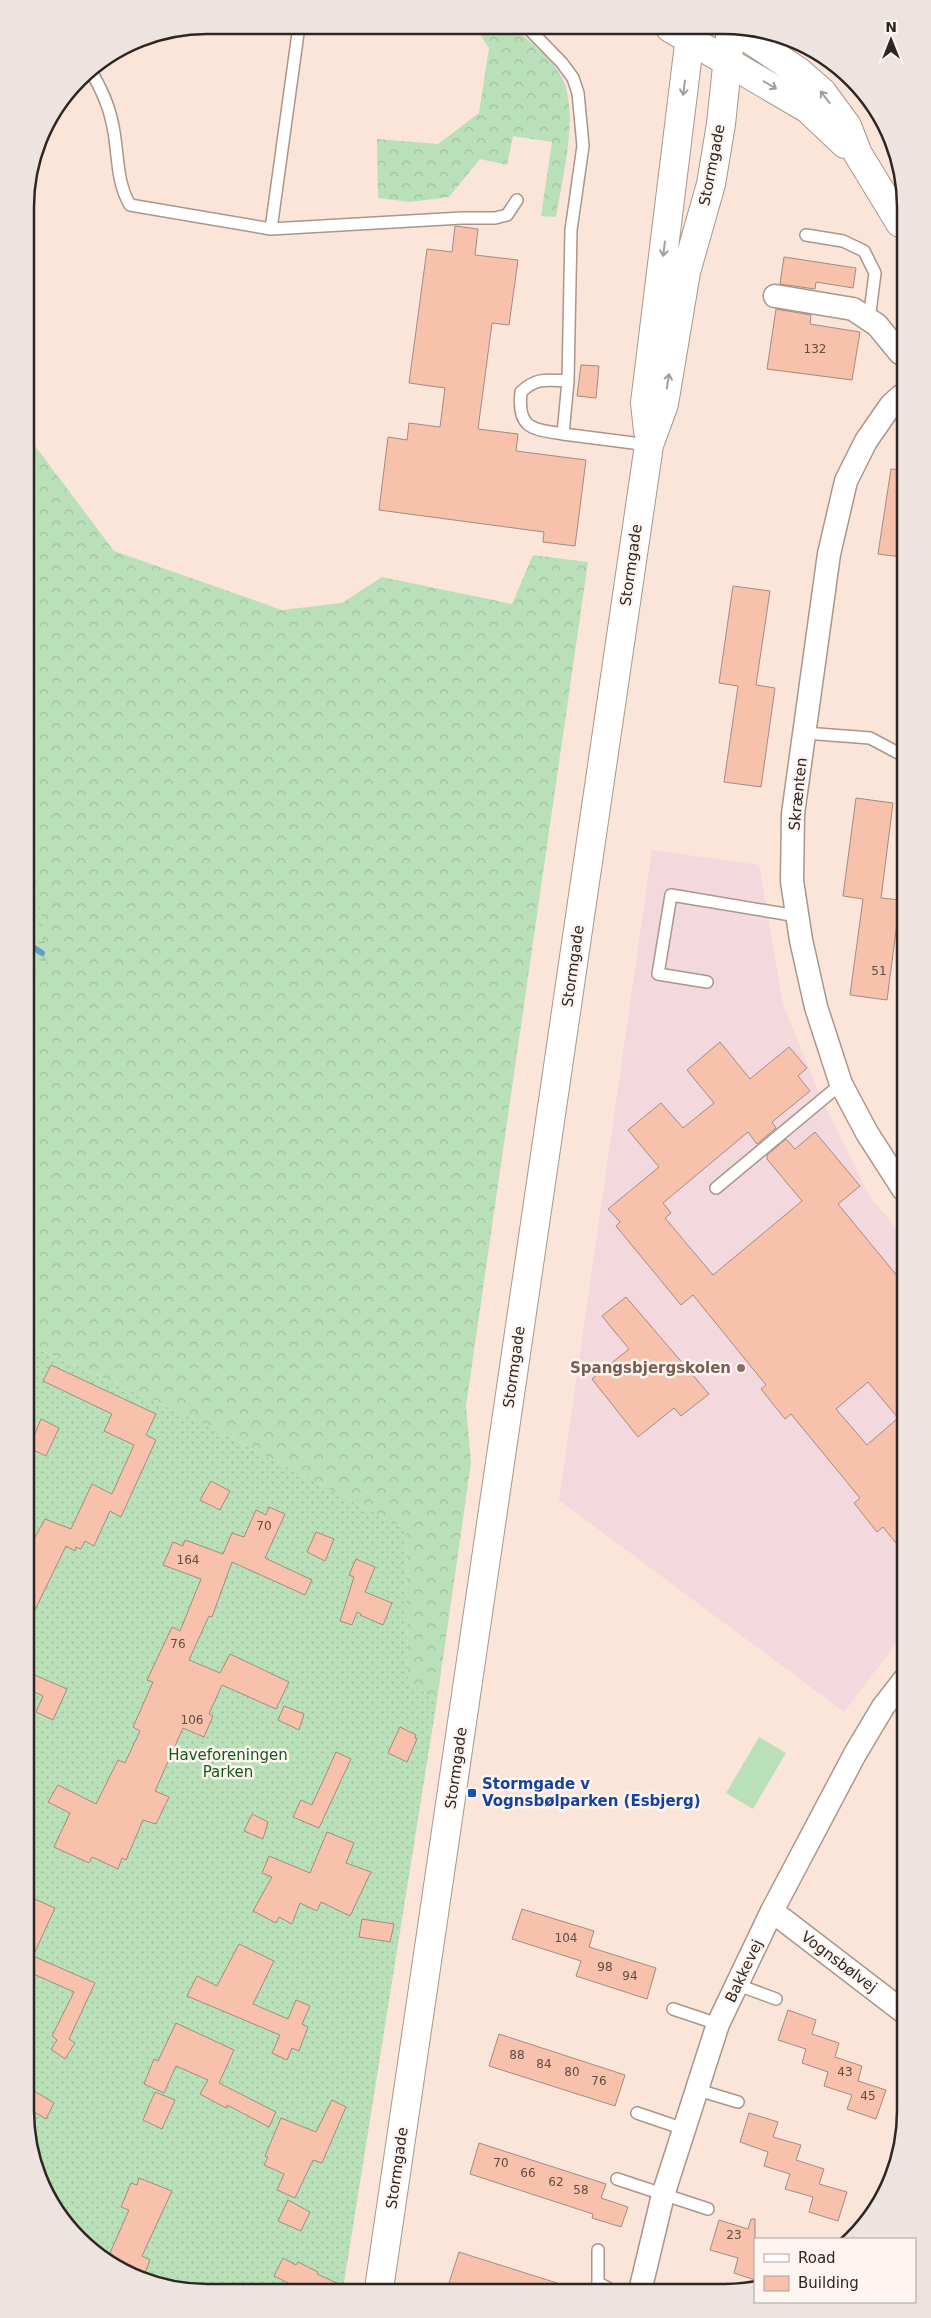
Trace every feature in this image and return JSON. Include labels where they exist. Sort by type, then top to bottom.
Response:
[{"type":"street","points":[[742,35],[799,72],[822,92],[847,126],[858,154],[897,218]]},
{"type":"street","points":[[700,37],[808,109],[834,135],[858,154]]},
{"type":"street","name":"Stormgade","points":[[649,445],[645,403],[700,37]]},
{"type":"street","name":"Stormgade","points":[[379,2284],[649,445],[664,404],[686,272],[711,184],[721,124],[700,37]]},
{"type":"street","points":[[775,296],[852,309],[877,325],[897,349]]},
{"type":"street","name":"Skrænten","points":[[897,400],[891,405],[866,441],[846,481],[829,554],[793,814],[792,881],[797,916],[816,1006],[841,1084],[867,1133],[897,1180]]},
{"type":"street","name":"Bakkevej","points":[[642,2284],[663,2195],[718,2024],[772,1911],[855,1754],[897,1689]]},
{"type":"street","name":"Vognsbølvej","points":[[772,1911],[897,2007]]},
{"type":"lane","points":[[271,229],[298,34]]},
{"type":"lane","points":[[533,34],[562,63],[573,78],[578,93],[583,146],[570,230],[568,381],[563,434]]},
{"type":"lane","points":[[94,76],[105,95],[113,123],[122,192],[130,205],[271,229],[462,218],[495,218],[507,214],[516,200]]},
{"type":"lane","points":[[806,234],[843,241],[864,250],[875,273],[869,320]]},
{"type":"lane","points":[[568,381],[546,380],[532,382],[520,392],[519,409],[523,419],[535,430],[649,445]]},
{"type":"lane","points":[[805,733],[870,738],[897,752]]},
{"type":"lane","points":[[707,982],[658,974],[671,895],[797,916]]},
{"type":"lane","points":[[716,1188],[841,1084]]},
{"type":"lane","points":[[738,1985],[776,1999]]},
{"type":"lane","points":[[673,2009],[718,2024]]},
{"type":"lane","points":[[698,2090],[738,2102]]},
{"type":"lane","points":[[637,2113],[684,2129]]},
{"type":"lane","points":[[617,2179],[708,2209]]},
{"type":"lane","points":[[598,2250],[598,2283],[600,2284]]},
{"type":"shaded area","name":"Spangsbjergskolen","points":[[652,850],[759,865],[783,1004],[817,1089],[869,1196],[897,1229],[897,1642],[844,1712],[559,1500]]},
{"type":"green space","points":[[480,34],[521,34],[547,58],[563,80],[568,94],[570,111],[568,148],[556,217],[541,216],[552,142],[513,136],[507,165],[480,159],[449,197],[410,202],[378,198],[377,139],[438,144],[479,113],[489,48]]},
{"type":"green space","points":[[34,445],[114,551],[282,610],[342,603],[382,577],[512,604],[533,555],[588,562],[466,1406],[471,1463],[437,1700],[408,1682],[406,1529],[198,1421],[34,1347]]},
{"type":"green space","points":[[34,847],[47,963],[34,976]]},
{"type":"green space","name":"Haveforeningen Parken","points":[[34,1347],[198,1421],[406,1529],[408,1682],[437,1700],[344,2284],[184,2283],[151,2275],[120,2261],[101,2249],[69,2217],[47,2178],[35,2134]]},
{"type":"green space","points":[[759,1737],[786,1753],[753,1809],[726,1793]]},
{"type":"building","points":[[455,226],[478,229],[475,255],[518,260],[509,325],[492,323],[478,429],[518,434],[516,451],[586,460],[575,546],[543,542],[544,532],[379,510],[388,437],[407,440],[409,423],[440,427],[445,388],[409,383],[427,249],[452,252]]},
{"type":"building","points":[[784,257],[856,268],[853,288],[816,282],[815,289],[780,284]]},
{"type":"building","points":[[776,309],[811,315],[810,324],[860,332],[852,380],[767,369]]},
{"type":"building","points":[[581,365],[599,366],[596,398],[577,396]]},
{"type":"building","points":[[891,469],[897,470],[897,556],[878,554]]},
{"type":"building","points":[[733,586],[770,591],[756,685],[775,688],[761,787],[724,782],[738,686],[719,683]]},
{"type":"building","points":[[856,798],[893,803],[881,898],[897,900],[897,923],[887,1000],[850,995],[863,899],[843,896]]},
{"type":"building","points":[[720,1042],[750,1079],[789,1047],[807,1068],[798,1076],[810,1091],[772,1122],[776,1128],[757,1144],[748,1132],[663,1203],[671,1213],[665,1218],[713,1275],[802,1201],[767,1159],[767,1155],[786,1139],[795,1149],[815,1132],[860,1186],[838,1204],[897,1276],[897,1417],[868,1382],[836,1409],[867,1445],[897,1419],[897,1544],[883,1527],[877,1532],[854,1503],[860,1498],[791,1414],[785,1419],[761,1389],[766,1385],[693,1295],[681,1305],[616,1226],[620,1222],[608,1209],[659,1167],[628,1130],[661,1103],[683,1128],[714,1103],[687,1070]]},
{"type":"building","points":[[626,1297],[709,1394],[681,1416],[674,1408],[638,1437],[592,1379],[629,1349],[602,1316]]},
{"type":"building","points":[[51,1365],[156,1414],[146,1435],[156,1440],[121,1517],[110,1511],[94,1546],[85,1541],[81,1549],[76,1547],[75,1551],[66,1546],[34,1612],[34,1539],[45,1519],[71,1529],[92,1484],[112,1494],[134,1445],[104,1431],[112,1414],[43,1381]]},
{"type":"building","points":[[41,1419],[59,1428],[46,1456],[34,1450],[34,1436]]},
{"type":"building","points":[[211,1481],[230,1491],[220,1510],[200,1500]]},
{"type":"building","points":[[269,1507],[285,1514],[265,1558],[312,1580],[305,1595],[232,1562],[212,1617],[209,1616],[189,1660],[220,1673],[230,1654],[289,1682],[276,1709],[222,1685],[209,1714],[213,1716],[204,1737],[183,1728],[155,1791],[169,1797],[156,1824],[143,1820],[126,1860],[122,1858],[118,1869],[92,1857],[89,1863],[54,1847],[70,1813],[48,1802],[58,1785],[96,1804],[118,1760],[125,1763],[140,1731],[133,1727],[153,1682],[147,1680],[172,1627],[180,1631],[201,1579],[163,1565],[173,1542],[183,1546],[185,1540],[223,1554],[232,1533],[244,1537],[256,1510],[266,1515]]},
{"type":"building","points":[[316,1532],[334,1539],[325,1561],[307,1552]]},
{"type":"building","points":[[356,1559],[375,1567],[365,1592],[392,1603],[383,1625],[357,1612],[352,1625],[340,1621],[354,1577],[349,1575]]},
{"type":"building","points":[[34,1675],[67,1689],[53,1720],[36,1712],[43,1696],[34,1692]]},
{"type":"building","points":[[284,1706],[304,1714],[299,1730],[278,1720]]},
{"type":"building","points":[[400,1727],[416,1735],[415,1738],[417,1739],[407,1762],[388,1753]]},
{"type":"building","points":[[336,1752],[351,1759],[319,1828],[293,1817],[301,1800],[312,1805]]},
{"type":"building","points":[[252,1814],[268,1822],[263,1839],[244,1831]]},
{"type":"building","points":[[327,1832],[354,1843],[346,1863],[371,1872],[350,1916],[321,1902],[317,1911],[300,1903],[292,1924],[279,1917],[276,1923],[253,1911],[272,1877],[262,1873],[269,1856],[310,1873]]},
{"type":"building","points":[[34,1899],[55,1908],[34,1954]]},
{"type":"building","points":[[522,1909],[594,1931],[589,1947],[656,1968],[647,1999],[576,1976],[581,1961],[512,1939]]},
{"type":"building","points":[[362,1919],[394,1924],[390,1942],[359,1937]]},
{"type":"building","points":[[239,1944],[274,1961],[253,2004],[288,2019],[296,2000],[310,2006],[302,2024],[308,2027],[299,2051],[292,2048],[287,2060],[272,2053],[280,2035],[187,1996],[197,1976],[217,1986]]},
{"type":"building","points":[[34,1956],[95,1983],[69,2039],[75,2043],[65,2059],[51,2049],[57,2040],[52,2036],[74,1992],[34,1974]]},
{"type":"building","points":[[788,2010],[816,2020],[812,2034],[839,2043],[835,2057],[862,2066],[858,2081],[886,2090],[876,2119],[847,2109],[852,2095],[824,2086],[828,2072],[802,2063],[806,2049],[778,2040]]},
{"type":"building","points":[[176,2023],[234,2050],[219,2083],[276,2112],[269,2127],[227,2105],[226,2108],[200,2094],[208,2080],[176,2066],[164,2093],[144,2084],[154,2059],[158,2061]]},
{"type":"building","points":[[499,2034],[625,2075],[615,2106],[489,2066]]},
{"type":"building","points":[[34,2091],[54,2103],[46,2119],[34,2112]]},
{"type":"building","points":[[155,2092],[175,2100],[162,2129],[143,2120]]},
{"type":"building","points":[[332,2100],[346,2107],[322,2163],[313,2160],[295,2198],[277,2190],[284,2174],[264,2165],[268,2157],[265,2156],[281,2118],[316,2132]]},
{"type":"building","points":[[749,2113],[778,2122],[773,2137],[801,2145],[796,2160],[824,2169],[819,2184],[847,2192],[838,2221],[809,2212],[813,2197],[785,2189],[790,2174],[764,2166],[768,2152],[740,2142]]},
{"type":"building","points":[[479,2143],[606,2184],[601,2198],[628,2207],[621,2227],[592,2218],[593,2214],[470,2174]]},
{"type":"building","points":[[139,2178],[172,2191],[142,2256],[150,2260],[145,2272],[120,2261],[110,2253],[129,2210],[121,2207],[131,2183],[137,2185]]},
{"type":"building","points":[[288,2200],[310,2212],[301,2231],[278,2221]]},
{"type":"building","points":[[751,2219],[755,2219],[754,2280],[734,2273],[738,2258],[710,2250],[719,2220],[748,2229]]},
{"type":"building","points":[[459,2252],[560,2284],[452,2284],[449,2283]]},
{"type":"building","points":[[283,2258],[296,2265],[298,2262],[318,2272],[317,2274],[339,2284],[290,2284],[274,2276]]},
{"type":"waterway","points":[[34,948],[42,953]]},
{"type":"place","name":"Spangsbjergskolen","points":[[741,1368]]},
{"type":"place","name":"Stormgade v Vognsbølparken (Esbjerg)","points":[[472,1793]]}]
